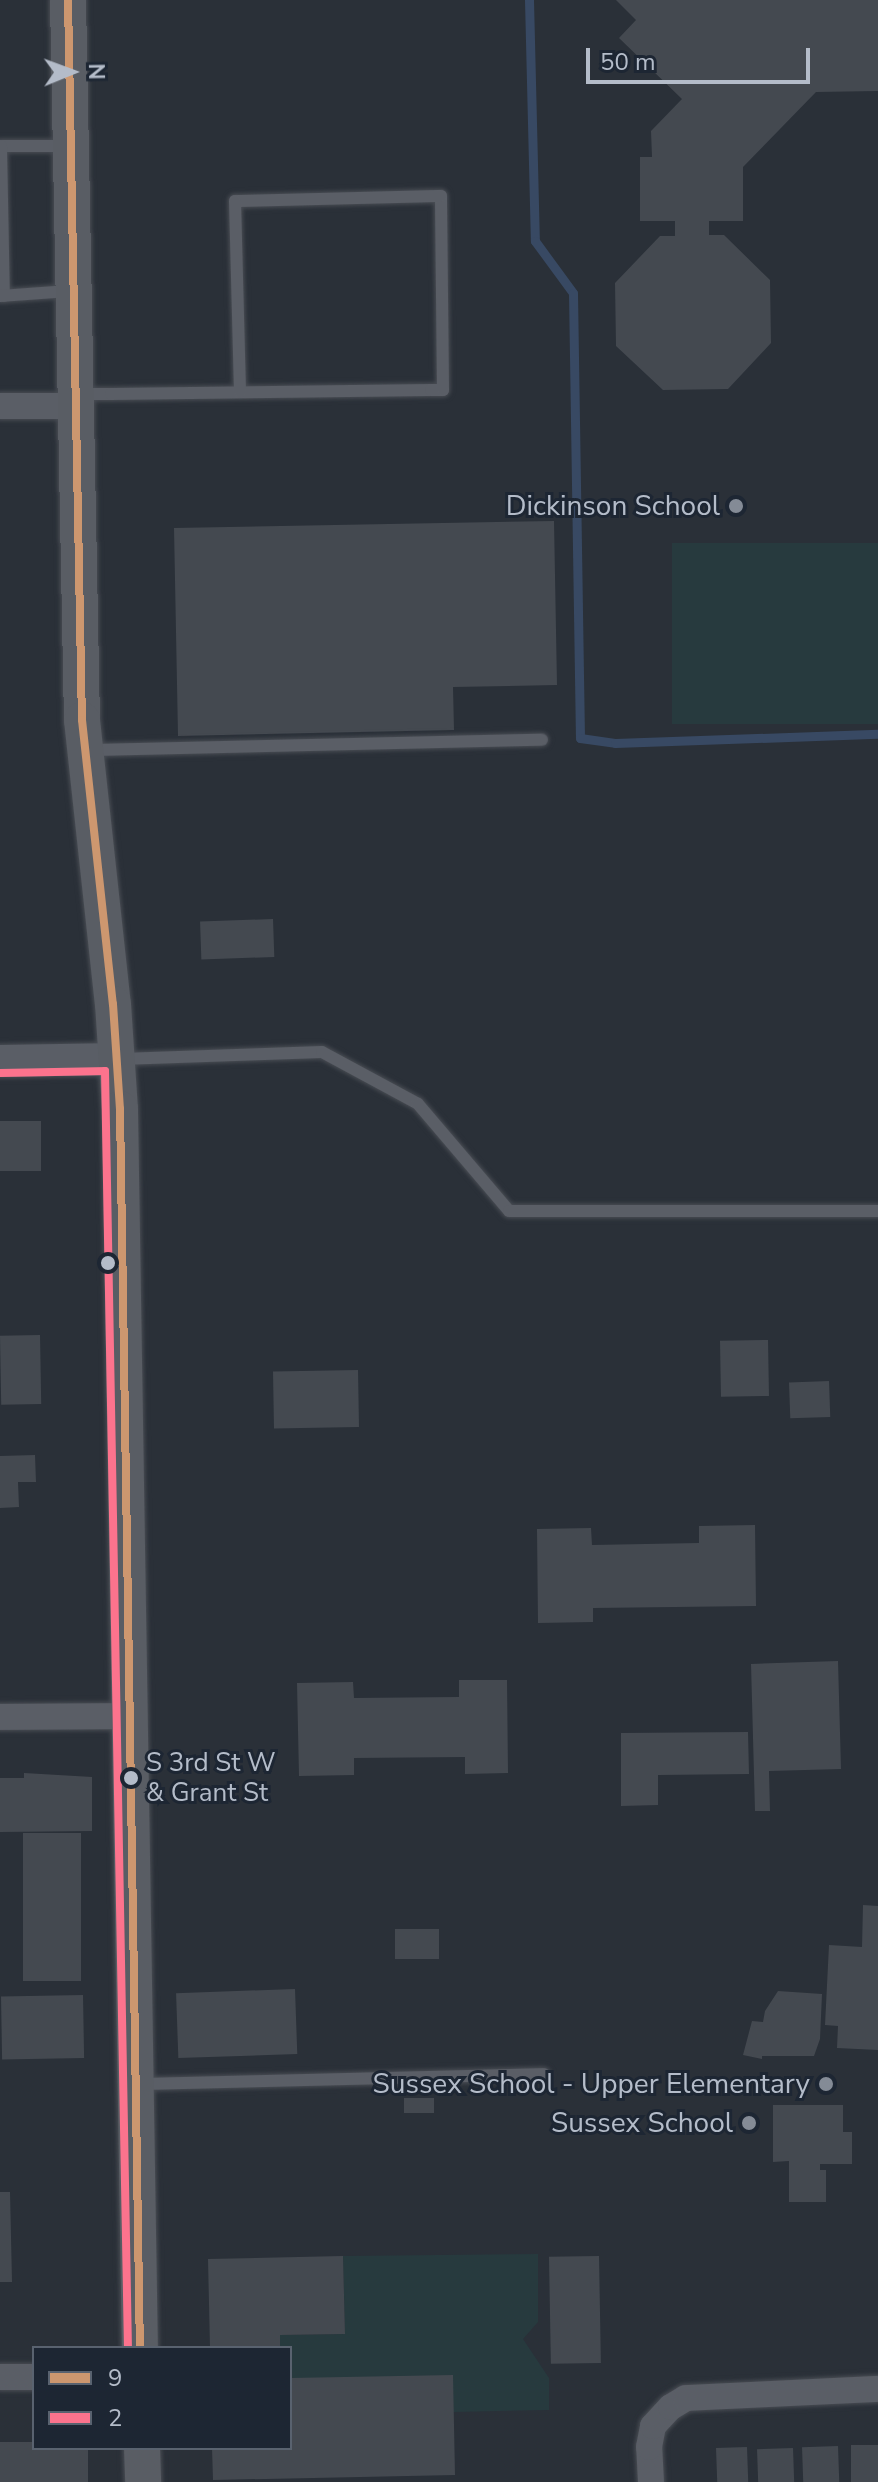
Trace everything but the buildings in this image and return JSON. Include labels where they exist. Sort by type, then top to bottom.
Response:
[{"type":"main road","points":[[68,0],[77,554],[86,750],[117,1059],[140,2346]]},
{"type":"main road","points":[[142,2450],[143,2482]]},
{"type":"street","points":[[0,406],[76,400]]},
{"type":"street","points":[[0,1061],[117,1059]]},
{"type":"street","points":[[0,1717],[129,1716]]},
{"type":"street","points":[[0,2377],[32,2377]]},
{"type":"street","points":[[651,2482],[649,2447],[658,2419],[678,2402],[695,2396],[878,2389]]},
{"type":"lane","points":[[71,146],[1,146],[2,296],[73,291]]},
{"type":"lane","points":[[76,400],[240,392],[443,390],[441,196],[235,201],[240,392]]},
{"type":"lane","points":[[86,750],[542,740]]},
{"type":"lane","points":[[117,1059],[322,1052],[418,1104],[509,1211],[878,1211]]},
{"type":"lane","points":[[136,2084],[544,2074]]},
{"type":"green space","points":[[672,543],[878,543],[878,724],[672,724]]},
{"type":"green space","points":[[538,2254],[538,2322],[523,2339],[549,2378],[549,2410],[454,2412],[292,2378],[292,2346],[280,2346],[280,2335],[345,2334],[343,2256]]},
{"type":"waterway","points":[[529,0],[535,241],[573,293],[580,738],[615,743],[878,734]]},
{"type":"transit line","name":"9","points":[[68,0],[82,720],[113,1004],[120,1109],[140,2346]]},
{"type":"transit line","name":"2","points":[[0,1073],[105,1071],[128,2346]]},
{"type":"place","name":"Dickinson School","points":[[736,506]]},
{"type":"place","name":"S 3rd St W & Grant St","points":[[131,1778]]},
{"type":"place","name":"Sussex School - Upper Elementary","points":[[826,2084]]},
{"type":"place","name":"Sussex School","points":[[749,2123]]}]
